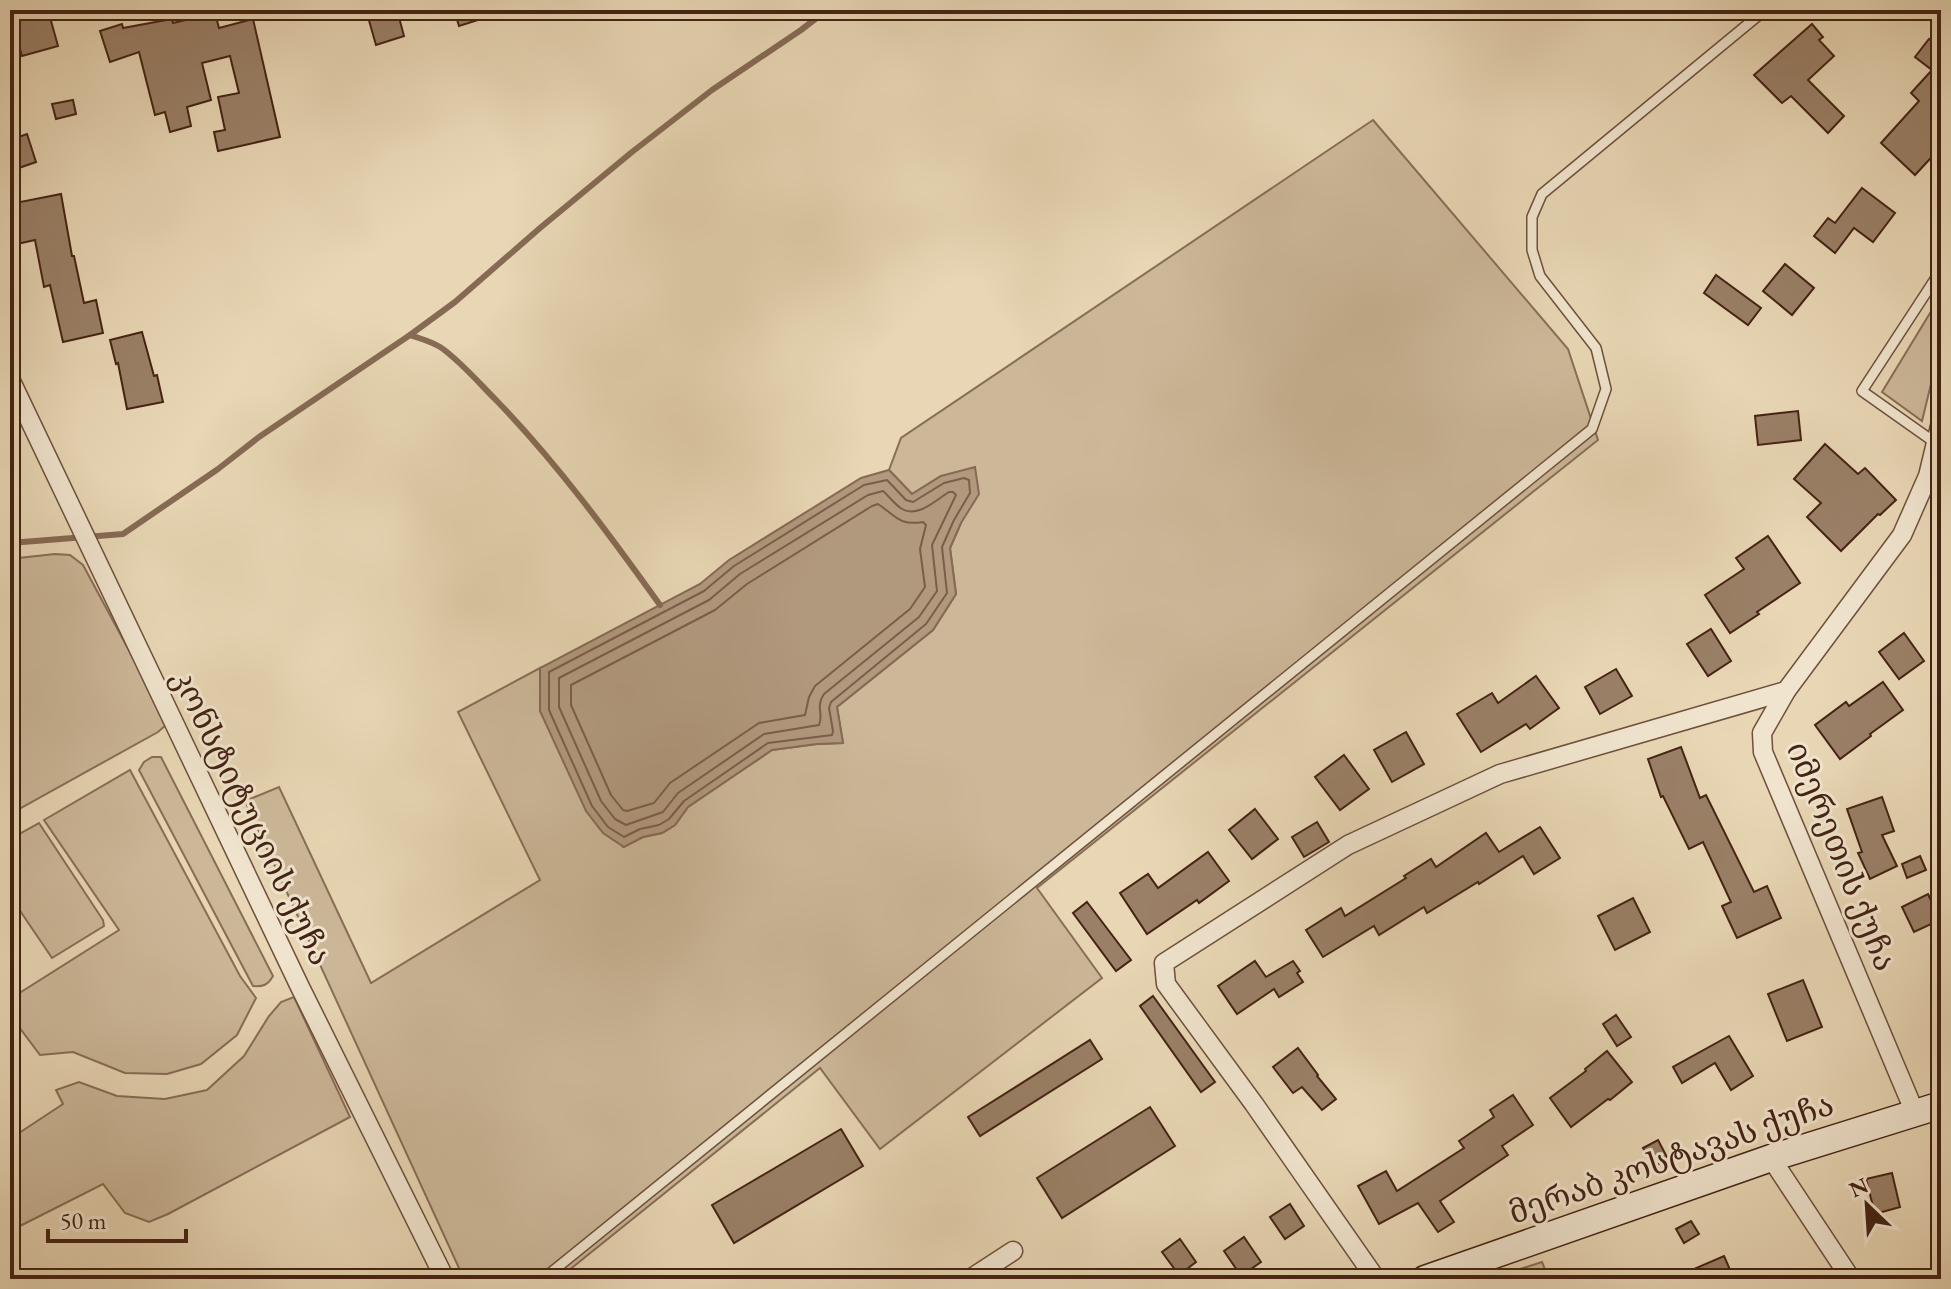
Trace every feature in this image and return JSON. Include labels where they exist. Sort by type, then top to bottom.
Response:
[{"type":"main road","name":"მერაბ კოსტავას ქუჩა","points":[[1425,1279],[1771,1158],[1941,1105]]},
{"type":"street","name":"კონსტიტუციის ქუჩა","points":[[10,379],[300,987],[445,1279]]},
{"type":"street","name":"იმერეთის ქუჩა","points":[[1915,1113],[1763,752],[1762,733],[1786,691],[1902,535],[1935,480],[1941,422]]},
{"type":"street","points":[[1376,1279],[1166,984],[1164,963],[1348,845],[1500,774],[1786,691]]},
{"type":"street","points":[[1771,1158],[1851,1279]]},
{"type":"street","points":[[970,1279],[1013,1251]]},
{"type":"lane","points":[[543,1279],[1592,429],[1606,389],[1596,348],[1540,276],[1532,250],[1532,217],[1542,194],[1765,10]]},
{"type":"lane","points":[[1937,444],[1862,391],[1941,270]]},
{"type":"shaded area","points":[[1373,120],[1568,349],[1598,440],[1037,888],[1102,978],[880,1149],[820,1068],[558,1279],[464,1279],[245,801],[279,787],[371,983],[540,880],[458,712],[540,668],[540,711],[623,847],[675,825],[688,807],[772,750],[843,743],[837,707],[933,630],[956,594],[950,548],[961,523],[941,476],[912,494],[889,470],[901,438]]},
{"type":"shaded area","points":[[1941,295],[1941,343],[1922,421],[1882,392]]},
{"type":"shaded area","points":[[70,555],[83,565],[161,710],[166,725],[10,814],[10,559]]},
{"type":"shaded area","points":[[152,757],[161,757],[273,976],[265,985],[253,986],[139,770]]},
{"type":"shaded area","points":[[130,770],[240,976],[256,998],[237,1035],[201,1064],[167,1074],[125,1073],[73,1052],[40,1055],[10,1015],[10,999],[119,930],[44,820]]},
{"type":"shaded area","points":[[39,823],[104,926],[52,958],[10,896],[10,839]]},
{"type":"shaded area","points":[[294,997],[350,1117],[149,1222],[125,1213],[103,1184],[10,1231],[10,1139],[63,1104],[56,1090],[79,1082],[117,1096],[165,1099],[207,1090],[244,1056],[281,1002]]},
{"type":"shaded area","points":[[1542,1262],[1549,1279],[1489,1279]]},
{"type":"water","points":[[975,467],[979,494],[950,548],[956,594],[933,630],[837,707],[843,743],[772,750],[688,807],[675,825],[662,833],[643,837],[624,847],[603,833],[586,811],[540,711],[540,668],[700,584],[729,560],[861,478],[889,470],[912,494],[941,476]]},
{"type":"building","points":[[48,10],[58,46],[22,56],[10,13]]},
{"type":"building","points":[[366,10],[397,10],[404,36],[376,45]]},
{"type":"building","points":[[454,10],[500,10],[500,13],[459,26]]},
{"type":"building","points":[[215,13],[219,28],[253,19],[280,137],[218,151],[214,132],[225,130],[218,97],[239,93],[230,56],[202,63],[211,100],[187,107],[191,126],[170,132],[165,112],[155,115],[139,52],[110,62],[100,31],[122,24],[123,28],[172,19],[173,23]]},
{"type":"building","points":[[1812,24],[1823,37],[1819,40],[1834,56],[1808,80],[1844,116],[1828,133],[1791,96],[1782,103],[1754,75]]},
{"type":"building","points":[[1929,39],[1941,48],[1941,58],[1932,70],[1915,57]]},
{"type":"building","points":[[1932,70],[1941,78],[1941,147],[1915,175],[1881,143],[1919,101],[1911,93]]},
{"type":"building","points":[[73,100],[76,114],[56,119],[52,104]]},
{"type":"building","points":[[27,134],[36,162],[10,171],[10,140]]},
{"type":"building","points":[[1862,188],[1895,213],[1873,242],[1854,228],[1835,253],[1814,236],[1828,218],[1835,223]]},
{"type":"building","points":[[61,194],[84,303],[96,300],[103,333],[63,342],[50,285],[44,287],[35,240],[17,244],[10,206]]},
{"type":"building","points":[[1785,264],[1814,288],[1792,315],[1763,291]]},
{"type":"building","points":[[1716,275],[1761,308],[1748,325],[1704,293]]},
{"type":"building","points":[[142,332],[163,402],[127,409],[110,340]]},
{"type":"building","points":[[1798,411],[1801,440],[1758,445],[1755,416]]},
{"type":"building","points":[[1825,444],[1858,474],[1865,468],[1896,500],[1841,551],[1807,517],[1821,503],[1794,479]]},
{"type":"building","points":[[1768,536],[1800,583],[1730,633],[1705,595],[1744,569],[1736,558]]},
{"type":"building","points":[[1711,629],[1731,661],[1708,676],[1687,644]]},
{"type":"building","points":[[1904,633],[1924,661],[1899,679],[1879,652]]},
{"type":"building","points":[[1616,669],[1632,696],[1600,714],[1585,687]]},
{"type":"building","points":[[1536,676],[1559,708],[1530,729],[1526,724],[1481,752],[1457,714],[1492,693],[1498,703]]},
{"type":"building","points":[[1883,682],[1903,710],[1840,759],[1815,725],[1846,702],[1849,706]]},
{"type":"building","points":[[1406,732],[1424,764],[1392,782],[1374,750]]},
{"type":"building","points":[[1681,747],[1700,798],[1706,795],[1754,892],[1767,886],[1781,918],[1737,938],[1722,906],[1731,902],[1703,842],[1689,849],[1661,797],[1648,759]]},
{"type":"building","points":[[1344,755],[1369,789],[1340,810],[1315,777]]},
{"type":"building","points":[[1882,797],[1894,831],[1882,835],[1897,866],[1870,879],[1858,853],[1862,852],[1847,809]]},
{"type":"building","points":[[1255,809],[1278,839],[1252,859],[1229,830]]},
{"type":"building","points":[[1317,822],[1329,842],[1304,857],[1292,837]]},
{"type":"building","points":[[1540,827],[1560,858],[1534,874],[1523,856],[1427,913],[1424,907],[1379,935],[1374,926],[1323,957],[1306,930],[1341,908],[1345,916],[1431,859],[1436,867],[1486,833],[1499,852]]},
{"type":"building","points":[[1208,852],[1229,881],[1147,934],[1120,893],[1148,874],[1158,888]]},
{"type":"building","points":[[1920,856],[1926,870],[1907,878],[1902,864]]},
{"type":"building","points":[[1928,894],[1940,920],[1914,932],[1902,907]]},
{"type":"building","points":[[1633,898],[1650,932],[1615,950],[1598,916]]},
{"type":"building","points":[[1087,902],[1131,960],[1116,971],[1073,913]]},
{"type":"building","points":[[1255,961],[1266,977],[1293,961],[1303,982],[1279,997],[1274,989],[1237,1014],[1218,986]]},
{"type":"building","points":[[1803,980],[1822,1027],[1787,1041],[1768,994]]},
{"type":"building","points":[[1153,996],[1215,1082],[1201,1092],[1140,1006]]},
{"type":"building","points":[[1616,1015],[1631,1037],[1617,1046],[1603,1024]]},
{"type":"building","points":[[1729,1036],[1753,1076],[1731,1090],[1715,1063],[1682,1083],[1673,1067]]},
{"type":"building","points":[[1090,1040],[1102,1059],[980,1136],[968,1117]]},
{"type":"building","points":[[1298,1048],[1336,1099],[1322,1110],[1302,1087],[1293,1093],[1273,1067]]},
{"type":"building","points":[[1607,1051],[1632,1082],[1571,1127],[1550,1098]]},
{"type":"building","points":[[1513,1095],[1533,1125],[1502,1146],[1508,1155],[1440,1201],[1454,1222],[1438,1232],[1418,1203],[1379,1224],[1358,1186],[1386,1171],[1397,1191],[1464,1148],[1459,1141],[1494,1117],[1490,1110]]},
{"type":"building","points":[[1150,1107],[1175,1146],[1062,1218],[1037,1178]]},
{"type":"building","points":[[841,1129],[863,1166],[734,1243],[712,1205]]},
{"type":"building","points":[[1658,1140],[1668,1159],[1653,1167],[1643,1148]]},
{"type":"building","points":[[1892,1173],[1900,1207],[1875,1214],[1866,1179]]},
{"type":"building","points":[[1290,1204],[1304,1226],[1285,1239],[1270,1217]]},
{"type":"building","points":[[1691,1221],[1699,1234],[1684,1243],[1676,1229]]},
{"type":"building","points":[[1244,1237],[1261,1262],[1241,1276],[1224,1251]]},
{"type":"building","points":[[1180,1239],[1196,1262],[1179,1275],[1162,1252]]},
{"type":"building","points":[[1724,1256],[1734,1279],[1671,1279]]},
{"type":"waterway","points":[[410,335],[455,302],[632,152],[712,90],[827,10]]},
{"type":"waterway","points":[[10,543],[123,534],[410,335],[436,344],[450,355],[518,424],[582,500],[660,605]]}]
